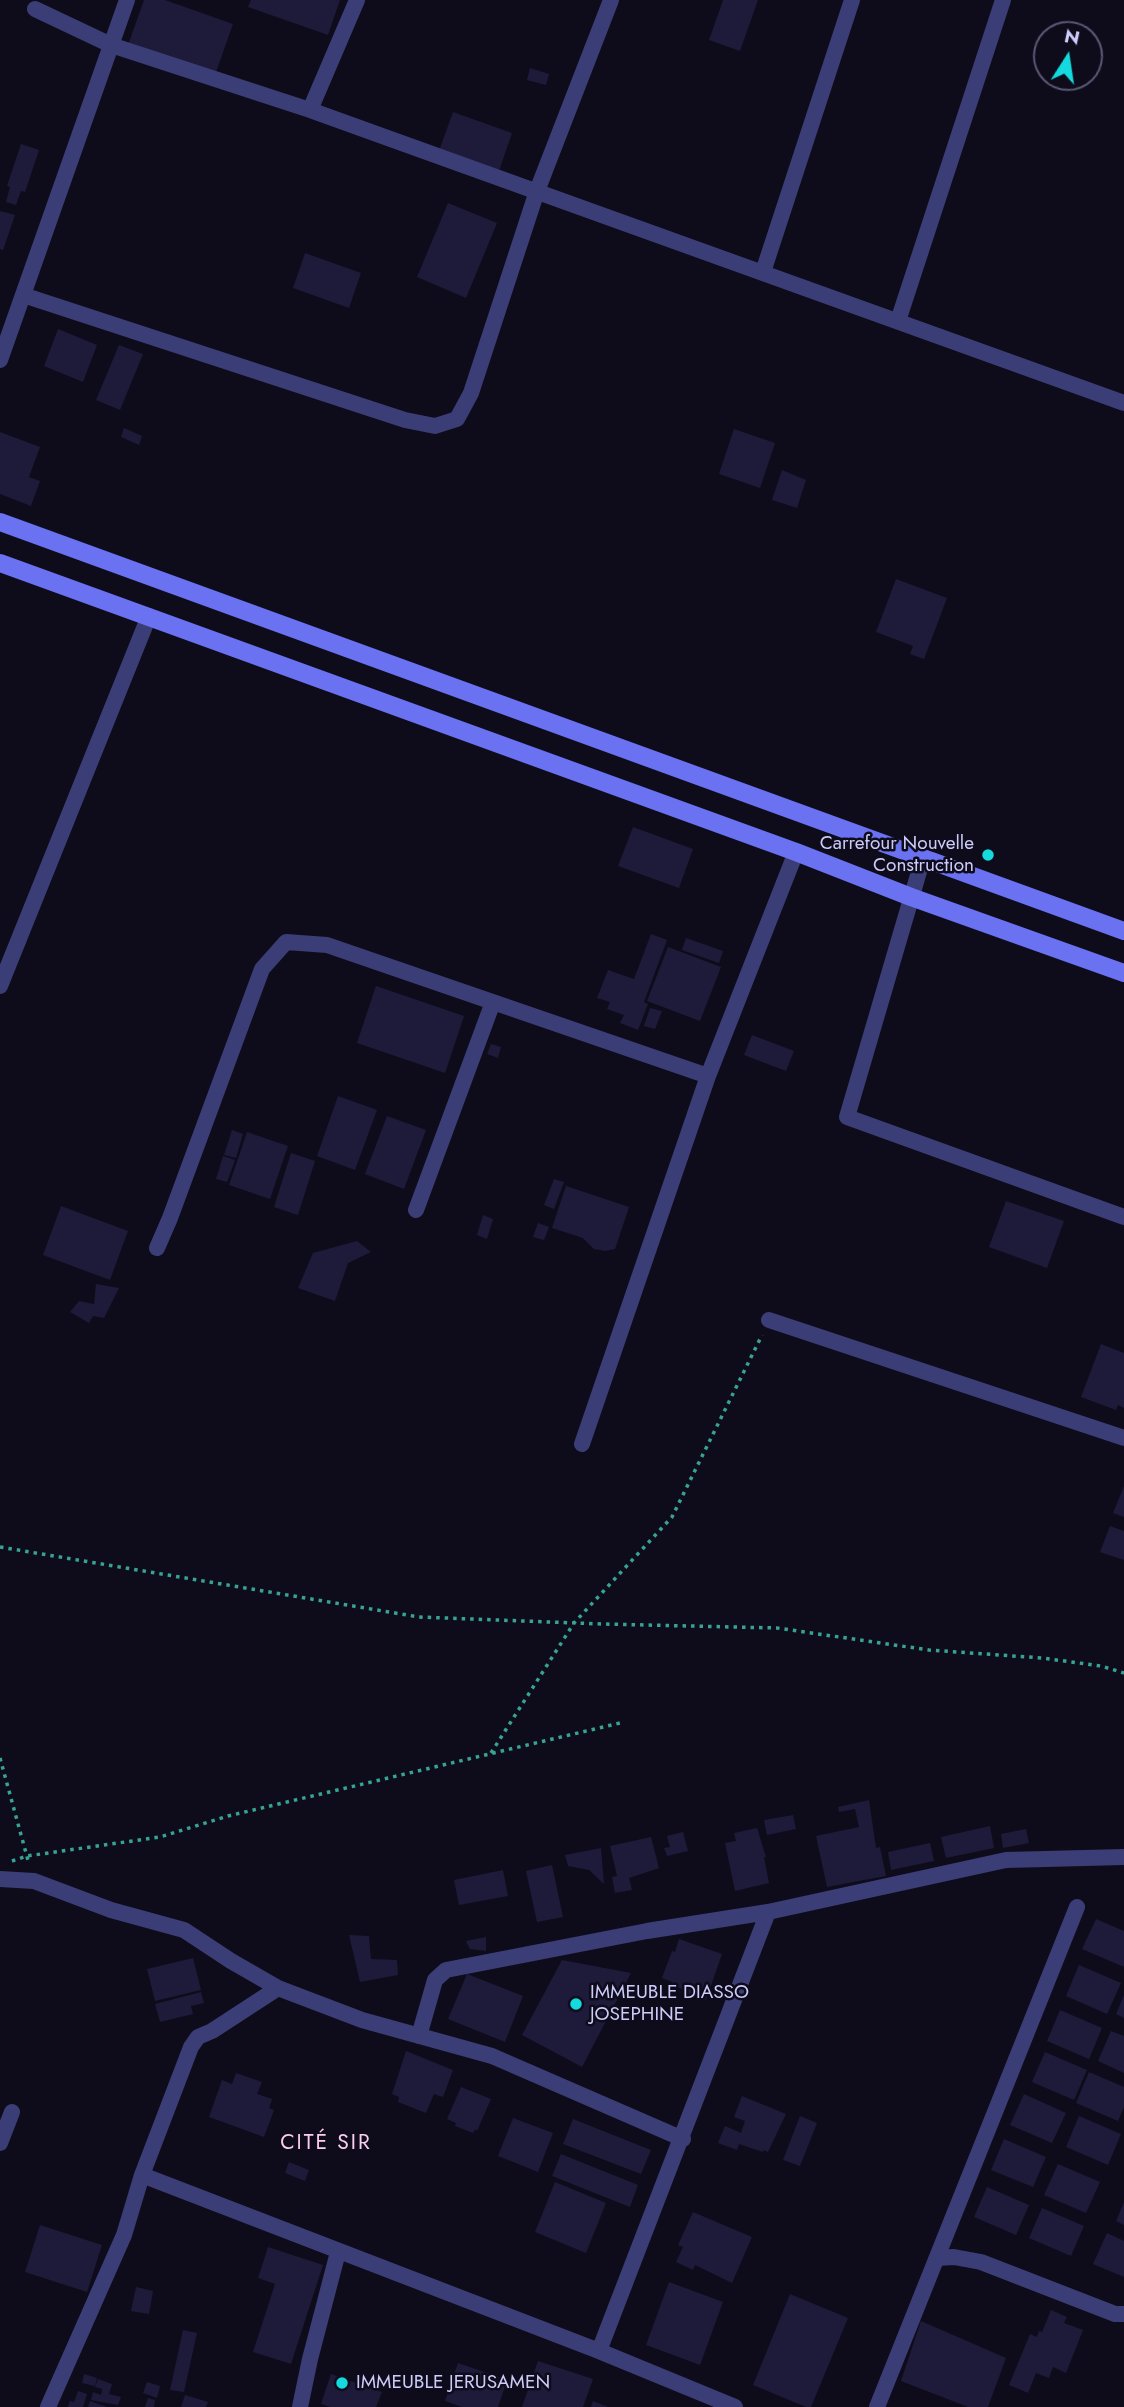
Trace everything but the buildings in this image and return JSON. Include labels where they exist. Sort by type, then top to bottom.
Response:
[{"type":"main road","points":[[0,522],[1124,931]]},
{"type":"main road","points":[[0,563],[1124,973]]},
{"type":"street","points":[[0,360],[127,0]]},
{"type":"street","points":[[310,110],[357,0]]},
{"type":"street","points":[[23,295],[405,420],[435,426],[457,419],[471,393],[537,191],[611,0]]},
{"type":"street","points":[[763,272],[852,0]]},
{"type":"street","points":[[898,321],[1003,0]]},
{"type":"street","points":[[35,9],[111,45],[310,110],[1124,402]]},
{"type":"street","points":[[0,986],[149,616]]},
{"type":"street","points":[[582,1444],[708,1076],[796,852]]},
{"type":"street","points":[[923,858],[847,1117],[1124,1217]]},
{"type":"street","points":[[157,1248],[262,969],[286,942],[327,945],[708,1076]]},
{"type":"street","points":[[416,1210],[493,1002]]},
{"type":"street","points":[[769,1320],[1124,1438]]},
{"type":"street","points":[[419,2036],[435,1980],[446,1970],[647,1931],[768,1912],[1006,1860],[1124,1857]]},
{"type":"street","points":[[0,1879],[34,1881],[111,1910],[184,1930],[278,1988],[362,2020],[492,2056],[683,2139]]},
{"type":"street","points":[[877,2407],[1077,1907]]},
{"type":"street","points":[[599,2351],[683,2139],[768,1912]]},
{"type":"street","points":[[48,2407],[124,2235],[142,2175],[191,2046],[198,2037],[212,2031],[278,1988]]},
{"type":"street","points":[[0,2143],[12,2112]]},
{"type":"street","points":[[142,2175],[599,2351],[734,2407]]},
{"type":"street","points":[[300,2407],[338,2252]]},
{"type":"street","points":[[937,2258],[954,2257],[981,2262],[1115,2314],[1124,2314]]},
{"type":"path","points":[[491,1753],[573,1623],[672,1517],[769,1320]]},
{"type":"path","points":[[0,1547],[419,1616],[777,1628],[929,1650],[1042,1658],[1101,1666],[1124,1673]]},
{"type":"path","points":[[9,1862],[27,1856],[160,1837],[228,1815],[620,1723]]},
{"type":"path","points":[[0,1758],[34,1881]]},
{"type":"place","name":"Carrefour Nouvelle Construction","points":[[988,855]]},
{"type":"place","name":"IMMEUBLE DIASSO JOSEPHINE","points":[[576,2004]]},
{"type":"place","name":"IMMEUBLE JERUSAMEN","points":[[342,2383]]},
{"type":"district","name":"CITÉ SIR","points":[[326,2144]]}]
